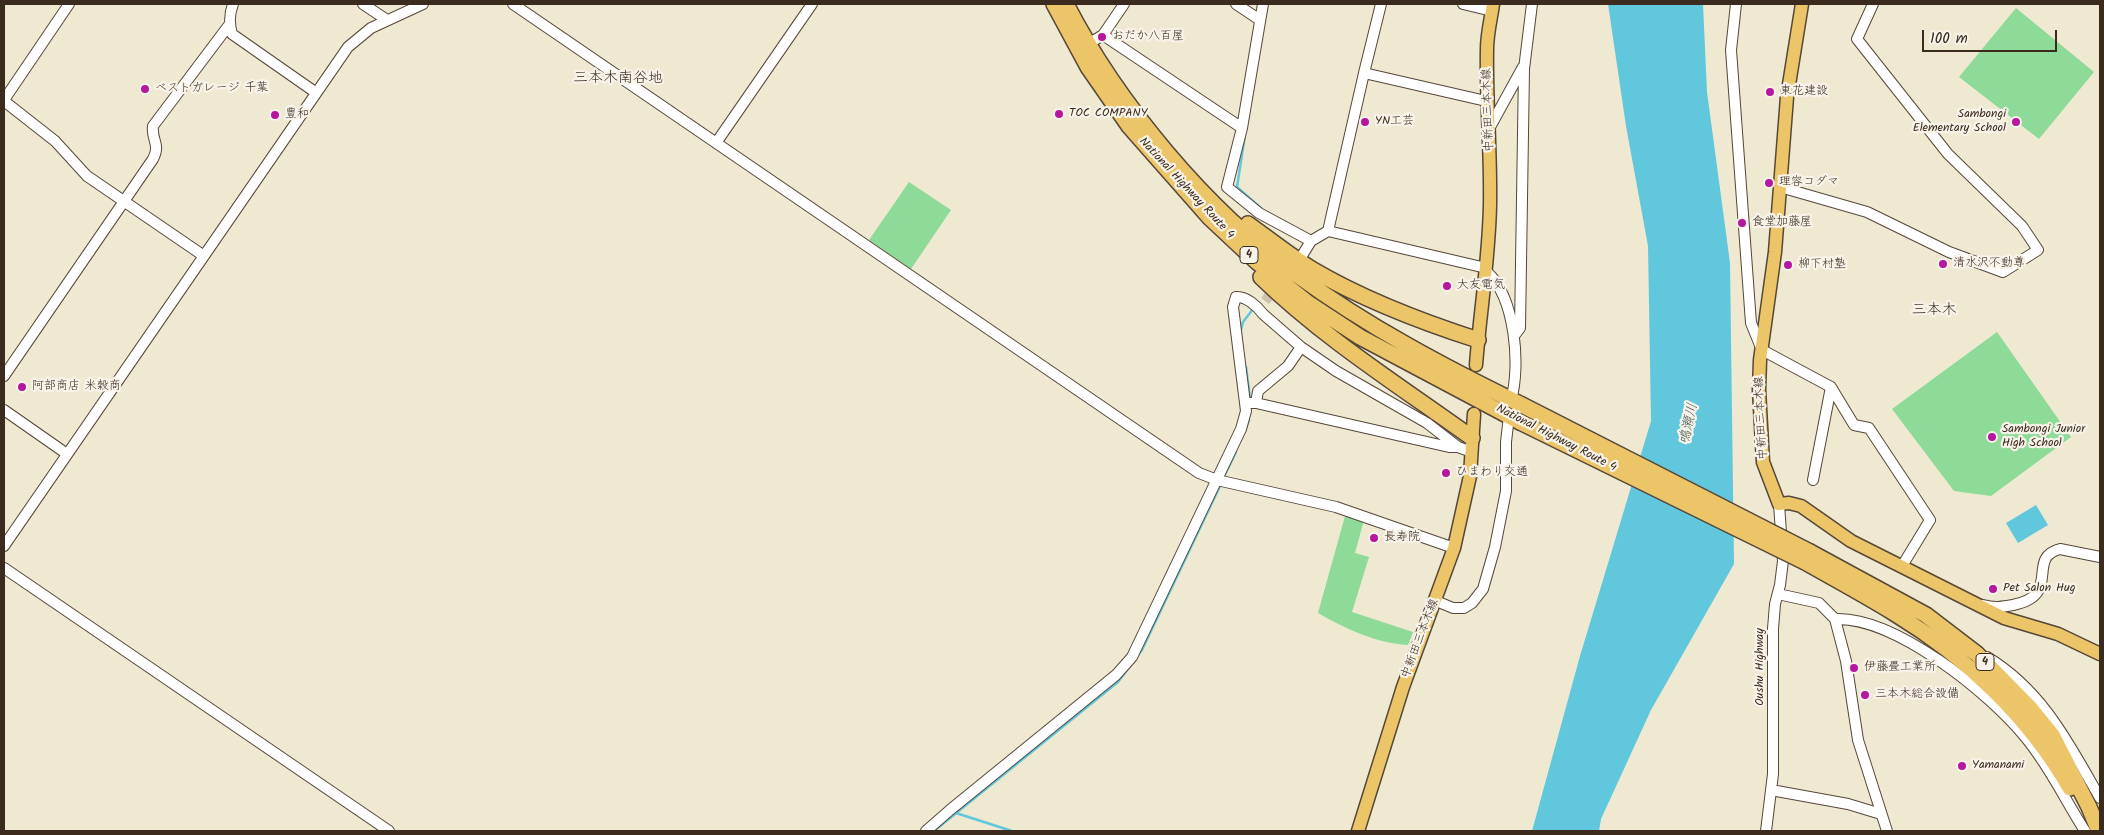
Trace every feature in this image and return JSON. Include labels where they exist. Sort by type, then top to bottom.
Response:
[{"type":"highway","name":"National Highway Route 4","points":[[1054,4],[1088,67],[1129,126],[1166,170],[1210,218],[1257,262],[1308,303],[1360,337],[1515,419],[1808,557],[1926,615],[1966,645],[2030,708],[2052,735],[2089,807],[2099,831]]},
{"type":"highway","name":"National Highway Route 4","points":[[1066,4],[1088,44],[1119,92],[1136,114],[1162,146],[1240,229],[1267,252],[1324,294],[1404,345],[1808,557],[1896,614],[1954,655],[1999,695],[2045,748],[2076,799],[2086,831]]},
{"type":"highway","points":[[1166,170],[1205,223],[1288,303],[1472,445]]},
{"type":"highway","points":[[1208,195],[1312,270],[1392,308],[1442,329],[1478,340]]},
{"type":"main road","name":"中新田三本木線","points":[[1779,504],[1764,462],[1759,390],[1762,350],[1775,252],[1787,97],[1802,4]]},
{"type":"main road","name":"中新田三本木線","points":[[1476,365],[1486,270],[1490,208],[1490,127],[1486,101],[1486,47],[1492,7]]},
{"type":"main road","name":"中新田三本木線","points":[[1358,831],[1403,686],[1454,548],[1470,476],[1474,414]]},
{"type":"main road","points":[[1779,504],[1789,503],[1801,506],[1851,541],[2004,618],[2058,634],[2100,654]]},
{"type":"street","points":[[69,4],[4,100],[55,141],[87,176],[204,256]]},
{"type":"street","points":[[233,4],[229,24],[232,34],[315,92]]},
{"type":"street","points":[[363,4],[387,20]]},
{"type":"street","points":[[4,546],[348,46],[370,28],[423,4]]},
{"type":"street","points":[[513,4],[1199,473],[1336,507],[1454,548]]},
{"type":"street","points":[[716,143],[812,4]]},
{"type":"street","points":[[1088,44],[1103,35],[1124,4]]},
{"type":"street","points":[[1236,4],[1260,20]]},
{"type":"street","points":[[1263,4],[1242,128],[1227,187],[1259,214],[1311,241]]},
{"type":"street","points":[[1328,231],[1380,4]]},
{"type":"street","points":[[1463,4],[1492,7]]},
{"type":"street","points":[[1514,336],[1520,328],[1524,64],[1532,4]]},
{"type":"street","points":[[1736,4],[1731,50],[1751,323],[1762,350],[1831,387],[1854,425],[1869,428],[1930,520],[1902,566]]},
{"type":"street","points":[[1780,188],[1867,212],[1949,252],[2003,272],[2038,250],[2022,226],[1948,154],[1857,39],[1874,4]]},
{"type":"street","points":[[4,376],[125,202],[156,152],[153,126],[229,24]]},
{"type":"street","points":[[1103,35],[1242,128]]},
{"type":"street","points":[[1490,127],[1524,64]]},
{"type":"street","points":[[1364,73],[1486,101]]},
{"type":"street","points":[[1302,254],[1311,241],[1328,231],[1486,270],[1495,280],[1504,300],[1514,336],[1515,402]]},
{"type":"street","points":[[1250,403],[1235,329],[1233,301],[1236,297],[1241,296],[1262,304],[1301,347],[1336,371],[1427,423],[1458,447]]},
{"type":"street","points":[[926,831],[1123,669],[1140,644],[1221,480],[1250,403],[1258,391],[1288,366],[1301,347]]},
{"type":"street","points":[[1813,480],[1831,387]]},
{"type":"street","points":[[1250,403],[1440,445],[1458,447],[1472,445]]},
{"type":"street","points":[[4,410],[68,454]]},
{"type":"street","points":[[1436,601],[1453,608],[1464,608],[1472,604],[1483,589],[1506,491],[1506,442],[1515,419]]},
{"type":"street","name":"Oushu Highway","points":[[1766,831],[1771,790],[1774,705],[1773,629],[1782,561],[1779,504]]},
{"type":"street","points":[[1972,602],[1992,607],[2002,607],[2024,602],[2035,597],[2040,588],[2045,562],[2051,552],[2056,550],[2060,549],[2084,555],[2100,556]]},
{"type":"street","points":[[4,568],[389,831]]},
{"type":"street","points":[[1778,594],[1819,603],[1835,619],[1846,661],[1858,740],[1887,831]]},
{"type":"street","points":[[1835,619],[1858,620],[1891,633],[1927,653],[1986,697],[2014,723],[2046,764],[2086,831]]},
{"type":"street","points":[[1966,645],[1996,663],[2051,715],[2100,798]]},
{"type":"street","points":[[1771,790],[1848,804],[1881,814]]},
{"type":"green space","points":[[2016,8],[2094,72],[2039,139],[1959,77]]},
{"type":"green space","points":[[909,182],[951,210],[911,269],[869,240]]},
{"type":"green space","points":[[1997,332],[2071,437],[1991,496],[1954,491],[1892,409]]},
{"type":"green space","points":[[1345,516],[1364,520],[1355,553],[1369,557],[1352,612],[1413,632],[1408,645],[1396,644],[1361,634],[1318,613]]},
{"type":"water","name":"鳴瀬川","points":[[1608,4],[1703,4],[1707,92],[1730,263],[1734,564],[1651,710],[1601,819],[1599,831],[1532,831],[1580,656],[1651,421],[1648,246],[1626,126]]},
{"type":"water","points":[[2036,505],[2048,525],[2018,543],[2006,523]]},
{"type":"waterway","points":[[1245,135],[1237,187],[1262,209]]},
{"type":"waterway","points":[[1241,330],[1243,322],[1253,309]]},
{"type":"waterway","points":[[1246,367],[1250,399]]},
{"type":"waterway","points":[[1245,431],[1249,420]]},
{"type":"waterway","points":[[1223,479],[1236,452]]},
{"type":"waterway","points":[[934,831],[1118,682],[1142,650],[1221,484]]},
{"type":"waterway","points":[[956,813],[1012,831]]},
{"type":"tunnel","points":[[1265,301],[1277,286]]},
{"type":"place","name":"おだか八百屋","points":[[1102,37]]},
{"type":"place","name":"ベストガレージ 千葉","points":[[145,89]]},
{"type":"place","name":"東花建設","points":[[1770,92]]},
{"type":"place","name":"TOC COMPANY","points":[[1059,114]]},
{"type":"place","name":"豊和","points":[[275,115]]},
{"type":"place","name":"YN工芸","points":[[1365,122]]},
{"type":"place","name":"Sambongi Elementary School","points":[[2016,122]]},
{"type":"place","name":"理容コダマ","points":[[1769,183]]},
{"type":"place","name":"食堂加藤屋","points":[[1742,223]]},
{"type":"place","name":"清水沢不動尊","points":[[1943,264]]},
{"type":"place","name":"柳下村塾","points":[[1788,265]]},
{"type":"place","name":"大友電気","points":[[1447,286]]},
{"type":"place","name":"阿部商店 米穀商","points":[[22,387]]},
{"type":"place","name":"Sambongi Junior High School","points":[[1992,437]]},
{"type":"place","name":"ひまわり交通","points":[[1446,473]]},
{"type":"place","name":"長寿院","points":[[1374,538]]},
{"type":"place","name":"Pet Salon Hug","points":[[1993,589]]},
{"type":"place","name":"伊藤畳工業所","points":[[1854,668]]},
{"type":"place","name":"三本木総合設備","points":[[1865,695]]},
{"type":"place","name":"Yamanami","points":[[1962,766]]},
{"type":"district","name":"三本木南谷地","points":[[618,79]]},
{"type":"district","name":"三本木","points":[[1934,311]]}]
